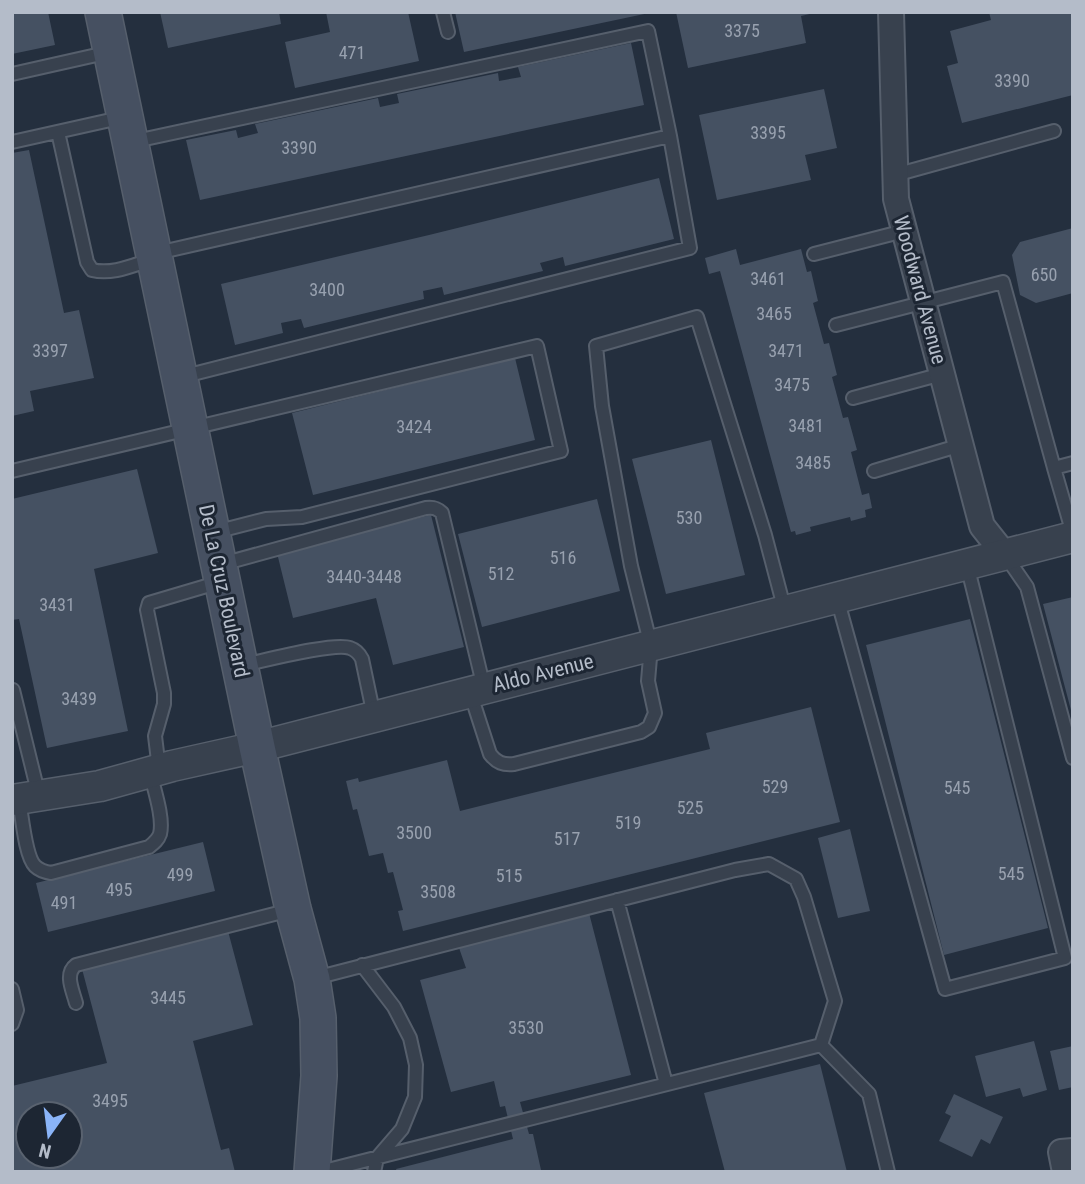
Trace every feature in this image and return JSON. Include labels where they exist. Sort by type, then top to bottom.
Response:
[{"type":"main road","name":"De La Cruz Boulevard","points":[[103,12],[257,747],[293,909],[312,978],[318,1018],[320,1076],[312,1172]]},
{"type":"street","name":"Woodward Avenue","points":[[891,12],[896,199],[982,526],[1005,555]]},
{"type":"street","name":"Aldo Avenue","points":[[24,799],[100,786],[257,747],[1005,555],[1073,535]]},
{"type":"street","points":[[1065,1172],[1061,1152],[1073,1151]]},
{"type":"lane","points":[[443,12],[448,33]]},
{"type":"lane","points":[[12,142],[58,132],[127,130],[648,31],[690,248],[179,378]]},
{"type":"lane","points":[[12,74],[111,52]]},
{"type":"lane","points":[[895,175],[1054,131]]},
{"type":"lane","points":[[58,132],[87,262],[92,270],[102,272],[115,271],[154,256],[670,136]]},
{"type":"lane","points":[[814,254],[904,231]]},
{"type":"lane","points":[[836,325],[1003,282],[1073,535]]},
{"type":"lane","points":[[217,560],[432,507],[442,513],[490,754],[496,761],[505,765],[514,764],[641,732],[649,727],[655,713],[648,681],[651,646],[631,566],[602,406],[597,346],[697,317],[765,535],[785,611]]},
{"type":"lane","points":[[12,471],[537,346],[561,451],[302,517],[266,519],[217,560],[149,603],[147,610],[164,693],[156,736],[155,771],[160,832],[149,847],[51,873],[35,866],[29,856],[13,690]]},
{"type":"lane","points":[[853,398],[942,374]]},
{"type":"lane","points":[[874,471],[961,445]]},
{"type":"lane","points":[[1054,468],[1073,463]]},
{"type":"lane","points":[[1005,555],[1027,587],[1073,758]]},
{"type":"lane","points":[[837,598],[945,989],[1065,958],[967,564]]},
{"type":"lane","points":[[240,666],[335,646],[351,648],[358,652],[362,659],[374,716]]},
{"type":"lane","points":[[312,978],[750,866],[769,864],[796,879],[804,897],[835,1001],[821,1045]]},
{"type":"lane","points":[[617,900],[666,1084]]},
{"type":"lane","points":[[76,1003],[69,974],[76,965],[293,909]]},
{"type":"lane","points":[[362,965],[394,1007],[410,1038],[416,1065],[415,1097],[402,1129],[377,1158],[374,1172]]},
{"type":"lane","points":[[12,989],[17,1010],[12,1024]]},
{"type":"lane","points":[[320,1172],[821,1045]]},
{"type":"lane","points":[[821,1045],[869,1094],[888,1172]]},
{"type":"building","points":[[12,12],[48,12],[55,45],[12,54]]},
{"type":"building","points":[[160,12],[279,12],[281,24],[168,48]]},
{"type":"building","points":[[326,12],[408,12],[419,61],[295,88],[285,42],[330,32]]},
{"type":"building","points":[[455,12],[649,12],[649,13],[464,52]]},
{"type":"building","points":[[676,12],[814,13],[801,16],[806,43],[688,68]]},
{"type":"building","points":[[989,12],[1073,12],[1073,95],[962,123],[947,66],[958,63],[950,31],[991,20]]},
{"type":"building","points":[[631,43],[644,105],[200,200],[186,140],[236,130],[238,138],[258,133],[255,124],[378,98],[380,107],[399,103],[397,94],[498,73],[499,81],[521,77],[518,67]]},
{"type":"building","points":[[824,89],[837,148],[805,155],[811,180],[717,200],[699,115]]},
{"type":"building","points":[[29,150],[64,313],[79,310],[94,378],[30,391],[34,411],[12,416],[12,153]]},
{"type":"building","points":[[659,178],[674,239],[565,266],[563,257],[540,263],[543,271],[444,295],[442,287],[423,291],[424,299],[304,328],[301,319],[281,323],[283,333],[235,345],[221,284]]},
{"type":"building","points":[[1073,228],[1073,293],[1036,303],[1020,295],[1012,255],[1020,242]]},
{"type":"building","points":[[736,249],[740,265],[801,249],[807,272],[811,271],[818,301],[813,303],[824,344],[829,343],[837,375],[832,377],[843,418],[848,417],[857,450],[851,452],[862,495],[869,493],[872,508],[865,510],[866,517],[851,521],[850,517],[810,527],[811,531],[796,535],[795,531],[791,532],[720,271],[709,274],[705,258]]},
{"type":"building","points":[[515,358],[535,440],[313,495],[292,413]]},
{"type":"building","points":[[711,440],[745,575],[666,594],[632,459]]},
{"type":"building","points":[[137,469],[158,553],[94,569],[128,731],[47,748],[19,619],[12,620],[12,499]]},
{"type":"building","points":[[597,499],[620,591],[482,627],[458,534]]},
{"type":"building","points":[[431,515],[464,647],[393,665],[376,598],[293,618],[277,553]]},
{"type":"building","points":[[1073,597],[1073,714],[1072,714],[1043,604]]},
{"type":"building","points":[[970,619],[1048,928],[944,955],[866,645]]},
{"type":"building","points":[[811,707],[840,822],[403,931],[398,911],[403,910],[393,872],[388,873],[383,853],[369,856],[357,809],[353,810],[346,781],[358,778],[359,782],[447,760],[460,811],[710,749],[706,733]]},
{"type":"building","points":[[850,829],[870,911],[838,918],[818,838]]},
{"type":"building","points":[[203,842],[215,891],[48,932],[36,883]]},
{"type":"building","points":[[589,913],[631,1075],[520,1102],[529,1134],[533,1134],[541,1170],[397,1172],[396,1169],[513,1139],[505,1106],[500,1107],[494,1081],[451,1092],[420,980],[466,968],[458,945]]},
{"type":"building","points":[[228,931],[253,1025],[193,1041],[221,1150],[229,1148],[235,1172],[12,1172],[12,1086],[107,1063],[82,969]]},
{"type":"building","points":[[1034,1041],[1047,1090],[1023,1097],[1020,1088],[986,1097],[975,1056]]},
{"type":"building","points":[[1073,1046],[1073,1087],[1059,1090],[1050,1051]]},
{"type":"building","points":[[820,1064],[847,1172],[725,1172],[704,1093]]},
{"type":"building","points":[[954,1094],[1003,1117],[990,1144],[981,1139],[972,1157],[939,1141],[951,1116],[945,1113]]}]
